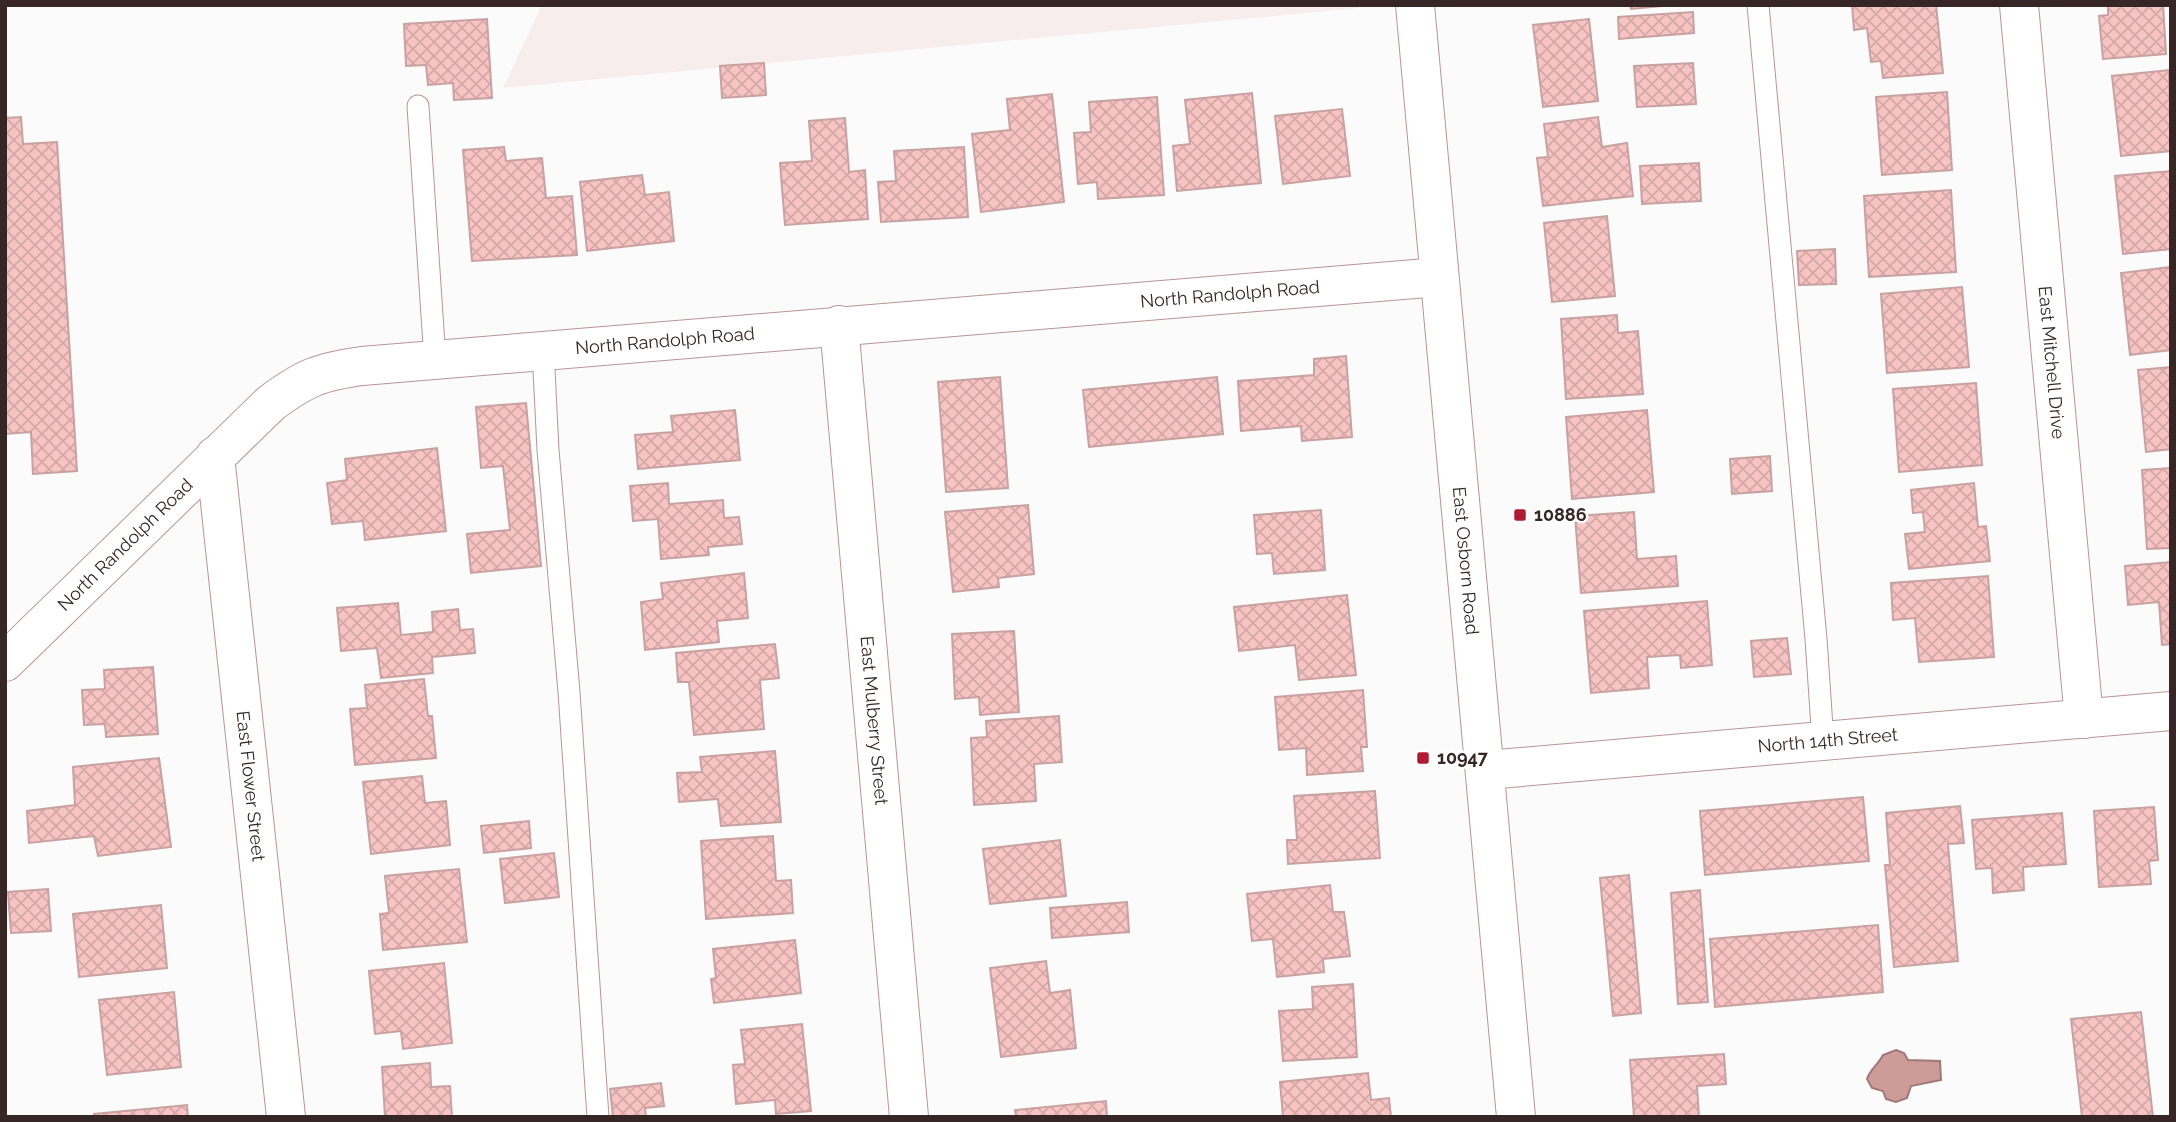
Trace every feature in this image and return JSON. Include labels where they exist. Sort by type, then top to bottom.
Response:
[{"type":"street","name":"East Osborn Road","points":[[1415,5],[1517,1117]]},
{"type":"street","name":"East Mitchell Drive","points":[[2019,5],[2084,719]]},
{"type":"street","name":"North Randolph Road","points":[[5,662],[271,403],[297,383],[327,371],[543,350],[1439,277]]},
{"type":"street","name":"East Mulberry Street","points":[[839,325],[909,1117]]},
{"type":"street","name":"East Flower Street","points":[[215,456],[286,1117]]},
{"type":"street","name":"North 14th Street","points":[[1486,769],[2171,712]]},
{"type":"lane","points":[[1758,5],[1823,742]]},
{"type":"lane","points":[[418,106],[435,360]]},
{"type":"lane","points":[[543,350],[548,450],[570,705],[598,1117]]},
{"type":"shaded area","points":[[542,5],[1359,5],[1359,8],[503,88]]},
{"type":"shaded area","points":[[1896,1050],[1904,1053],[1908,1060],[1940,1061],[1941,1080],[1911,1086],[1907,1098],[1896,1102],[1886,1099],[1883,1091],[1872,1088],[1867,1079],[1883,1055]]},
{"type":"building","points":[[1630,5],[1673,5],[1631,9]]},
{"type":"building","points":[[1852,5],[1936,5],[1943,73],[1883,78],[1881,61],[1871,62],[1867,28],[1854,30]]},
{"type":"building","points":[[2108,5],[2163,5],[2166,54],[2103,59],[2099,16],[2108,15]]},
{"type":"building","points":[[1693,12],[1694,33],[1619,39],[1618,17]]},
{"type":"building","points":[[487,19],[492,98],[454,100],[453,83],[428,85],[426,65],[406,66],[404,24]]},
{"type":"building","points":[[1589,19],[1598,101],[1543,107],[1533,25]]},
{"type":"building","points":[[764,63],[766,95],[722,98],[720,66]]},
{"type":"building","points":[[1693,63],[1696,104],[1637,107],[1634,66]]},
{"type":"building","points":[[2169,70],[2171,151],[2121,156],[2112,76]]},
{"type":"building","points":[[1947,92],[1952,170],[1882,175],[1876,97]]},
{"type":"building","points":[[1252,93],[1261,183],[1177,191],[1173,146],[1190,144],[1185,100]]},
{"type":"building","points":[[1052,94],[1064,202],[981,212],[972,134],[1010,130],[1007,99]]},
{"type":"building","points":[[1157,97],[1164,195],[1098,199],[1097,182],[1078,184],[1074,133],[1091,132],[1089,102]]},
{"type":"building","points":[[1342,109],[1350,176],[1283,184],[1275,116]]},
{"type":"building","points":[[21,117],[23,144],[57,142],[77,471],[33,474],[31,432],[5,434],[5,118]]},
{"type":"building","points":[[1598,117],[1602,147],[1627,143],[1633,196],[1543,206],[1537,158],[1548,157],[1544,124]]},
{"type":"building","points":[[845,118],[849,172],[865,170],[868,219],[785,225],[780,163],[812,161],[809,121]]},
{"type":"building","points":[[504,147],[506,161],[542,158],[546,198],[572,196],[577,255],[472,261],[463,150]]},
{"type":"building","points":[[964,147],[968,217],[881,222],[878,182],[896,181],[894,151]]},
{"type":"building","points":[[1699,163],[1701,201],[1642,204],[1640,166]]},
{"type":"building","points":[[2171,171],[2171,249],[2123,254],[2115,176]]},
{"type":"building","points":[[642,175],[645,195],[669,192],[674,241],[587,251],[580,182]]},
{"type":"building","points":[[1951,190],[1956,272],[1869,277],[1864,196]]},
{"type":"building","points":[[1607,216],[1615,296],[1552,302],[1544,223]]},
{"type":"building","points":[[1835,249],[1836,284],[1799,285],[1797,251]]},
{"type":"building","points":[[2171,267],[2171,350],[2130,355],[2121,273]]},
{"type":"building","points":[[1962,287],[1969,367],[1887,373],[1881,294]]},
{"type":"building","points":[[1617,315],[1618,333],[1638,331],[1643,394],[1566,399],[1561,319]]},
{"type":"building","points":[[1346,356],[1352,437],[1302,441],[1301,426],[1241,431],[1238,381],[1314,375],[1314,359]]},
{"type":"building","points":[[2171,367],[2171,449],[2146,452],[2138,370]]},
{"type":"building","points":[[1000,377],[1008,488],[946,492],[938,382]]},
{"type":"building","points":[[1217,377],[1223,434],[1089,447],[1083,390]]},
{"type":"building","points":[[1976,383],[1982,465],[1899,472],[1893,389]]},
{"type":"building","points":[[526,403],[541,566],[471,573],[467,534],[510,530],[503,466],[481,468],[476,407]]},
{"type":"building","points":[[735,410],[740,460],[638,469],[635,435],[673,432],[671,416]]},
{"type":"building","points":[[1647,410],[1654,492],[1572,499],[1566,417]]},
{"type":"building","points":[[437,448],[446,531],[365,540],[363,521],[332,524],[327,483],[347,480],[345,459]]},
{"type":"building","points":[[1770,456],[1772,491],[1732,494],[1730,459]]},
{"type":"building","points":[[2171,468],[2171,548],[2147,549],[2142,470]]},
{"type":"building","points":[[668,483],[669,504],[723,500],[724,518],[739,517],[742,544],[708,547],[709,555],[661,559],[658,519],[633,521],[630,486]]},
{"type":"building","points":[[1974,483],[1978,527],[1986,526],[1990,561],[1909,569],[1905,534],[1925,532],[1923,512],[1913,513],[1911,490]]},
{"type":"building","points":[[1028,505],[1034,574],[998,578],[999,587],[953,592],[945,512]]},
{"type":"building","points":[[1321,510],[1325,570],[1274,574],[1272,553],[1257,554],[1254,515]]},
{"type":"building","points":[[1634,512],[1637,559],[1676,556],[1678,586],[1581,593],[1575,516]]},
{"type":"building","points":[[2171,562],[2171,644],[2162,645],[2159,602],[2128,605],[2125,566]]},
{"type":"building","points":[[744,573],[748,618],[717,621],[719,642],[645,650],[641,602],[663,599],[661,583]]},
{"type":"building","points":[[1988,576],[1994,657],[1919,662],[1915,618],[1893,620],[1891,583]]},
{"type":"building","points":[[1347,595],[1356,675],[1299,680],[1295,645],[1239,651],[1234,607]]},
{"type":"building","points":[[1707,601],[1712,665],[1681,668],[1680,655],[1647,657],[1649,688],[1591,693],[1584,611]]},
{"type":"building","points":[[398,603],[401,635],[433,632],[432,612],[458,609],[460,630],[473,629],[475,653],[432,657],[433,673],[381,678],[377,648],[341,651],[337,608]]},
{"type":"building","points":[[1014,631],[1019,712],[980,715],[979,697],[955,699],[952,634]]},
{"type":"building","points":[[1787,638],[1791,674],[1754,677],[1751,641]]},
{"type":"building","points":[[775,644],[779,678],[760,680],[764,729],[694,735],[689,682],[678,682],[676,653]]},
{"type":"building","points":[[153,667],[158,734],[106,737],[105,724],[84,725],[82,690],[105,689],[104,670]]},
{"type":"building","points":[[424,679],[428,716],[432,716],[436,758],[355,765],[350,709],[367,708],[365,685]]},
{"type":"building","points":[[1363,690],[1367,747],[1361,747],[1363,771],[1307,775],[1306,748],[1279,750],[1275,697]]},
{"type":"building","points":[[1059,716],[1062,762],[1034,764],[1036,801],[974,805],[971,738],[987,737],[986,721]]},
{"type":"building","points":[[775,751],[781,822],[721,826],[718,799],[679,802],[677,773],[702,772],[700,757]]},
{"type":"building","points":[[159,758],[171,847],[98,856],[94,836],[29,843],[27,811],[75,805],[73,767]]},
{"type":"building","points":[[422,776],[425,803],[446,801],[450,845],[371,854],[363,782]]},
{"type":"building","points":[[1375,791],[1380,858],[1288,864],[1287,840],[1297,840],[1294,796]]},
{"type":"building","points":[[1863,797],[1869,861],[1705,875],[1700,811]]},
{"type":"building","points":[[1960,806],[1964,843],[1948,844],[1958,961],[1894,967],[1885,865],[1890,865],[1886,813]]},
{"type":"building","points":[[2154,807],[2158,860],[2149,861],[2151,884],[2099,887],[2094,811]]},
{"type":"building","points":[[2062,813],[2066,864],[2023,867],[2024,890],[1993,893],[1992,868],[1976,869],[1972,820]]},
{"type":"building","points":[[529,821],[531,848],[484,853],[481,826]]},
{"type":"building","points":[[773,836],[776,881],[791,880],[793,913],[706,919],[701,841]]},
{"type":"building","points":[[1060,840],[1066,896],[990,904],[983,849]]},
{"type":"building","points":[[554,853],[559,897],[505,903],[500,859]]},
{"type":"building","points":[[459,869],[467,942],[383,950],[380,914],[389,913],[385,876]]},
{"type":"building","points":[[1629,875],[1641,1013],[1613,1016],[1600,878]]},
{"type":"building","points":[[1330,885],[1333,912],[1344,912],[1350,956],[1323,959],[1324,972],[1277,977],[1273,939],[1252,941],[1247,894]]},
{"type":"building","points":[[48,889],[51,931],[11,933],[8,892]]},
{"type":"building","points":[[1700,890],[1708,1002],[1678,1004],[1671,893]]},
{"type":"building","points":[[1127,902],[1129,932],[1052,938],[1050,908]]},
{"type":"building","points":[[161,905],[167,968],[79,977],[73,914]]},
{"type":"building","points":[[1878,925],[1883,992],[1715,1007],[1710,939]]},
{"type":"building","points":[[795,940],[801,993],[714,1003],[711,979],[716,978],[713,949]]},
{"type":"building","points":[[1046,961],[1050,993],[1070,990],[1076,1048],[1001,1057],[990,968]]},
{"type":"building","points":[[444,963],[452,1043],[403,1049],[401,1031],[375,1034],[369,971]]},
{"type":"building","points":[[1353,984],[1357,1057],[1283,1061],[1279,1011],[1313,1009],[1312,987]]},
{"type":"building","points":[[174,992],[181,1067],[107,1075],[99,1000]]},
{"type":"building","points":[[2141,1012],[2153,1117],[2082,1117],[2071,1019]]},
{"type":"building","points":[[802,1024],[811,1111],[776,1114],[775,1100],[736,1104],[733,1065],[745,1064],[741,1030]]},
{"type":"building","points":[[1724,1054],[1726,1084],[1697,1086],[1699,1117],[1634,1117],[1630,1060]]},
{"type":"building","points":[[430,1063],[431,1087],[450,1086],[452,1117],[385,1117],[382,1067]]},
{"type":"building","points":[[1368,1073],[1371,1100],[1389,1098],[1391,1117],[1283,1117],[1280,1082]]},
{"type":"building","points":[[661,1083],[664,1106],[645,1108],[646,1117],[613,1117],[610,1089]]},
{"type":"building","points":[[1106,1101],[1107,1117],[1016,1117],[1015,1110]]},
{"type":"building","points":[[187,1105],[188,1117],[94,1117],[94,1114]]},
{"type":"place","name":"10886","points":[[1520,515]]},
{"type":"place","name":"10947","points":[[1423,758]]}]
